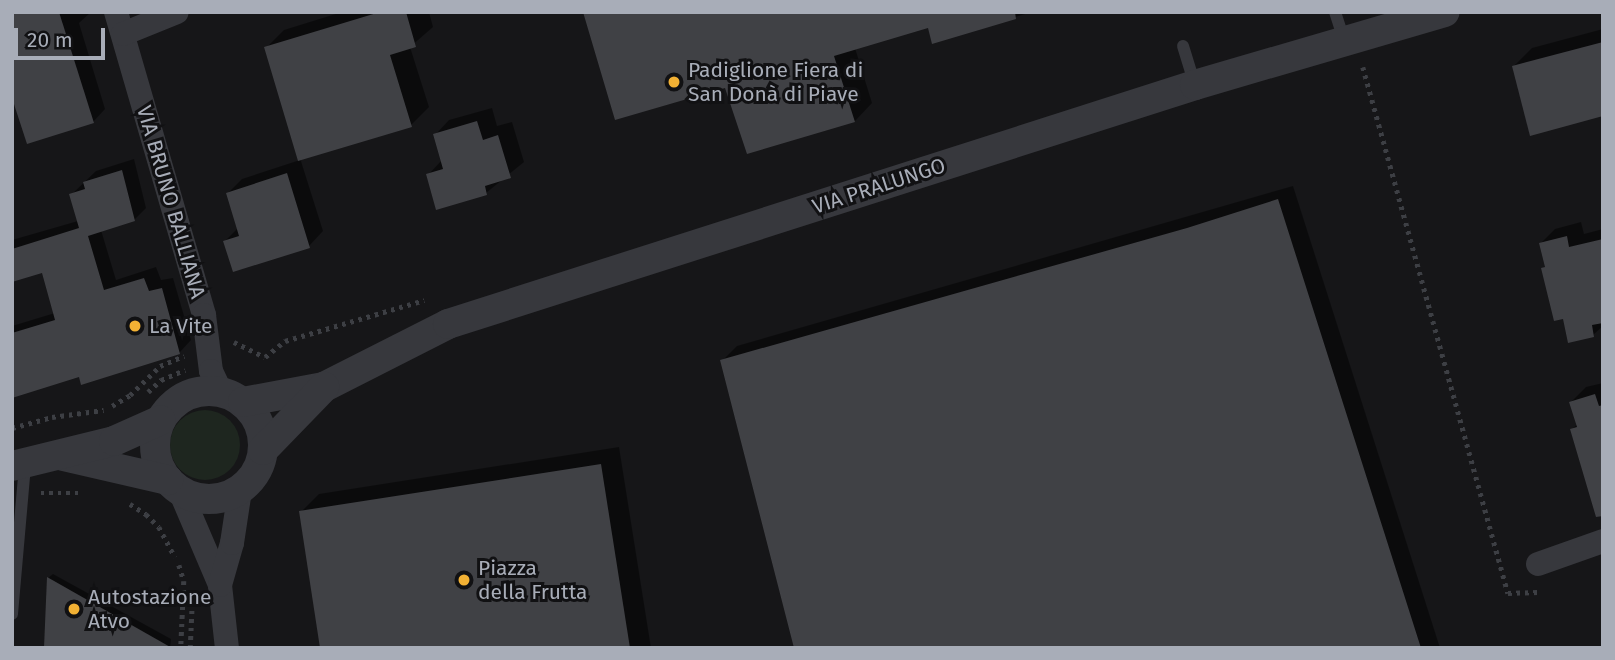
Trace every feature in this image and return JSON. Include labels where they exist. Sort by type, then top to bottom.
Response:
[{"type":"street","points":[[119,23],[177,12]]},
{"type":"street","name":"VIA PRALUNGO","points":[[59,456],[174,485],[195,497],[213,499],[240,490],[254,476],[263,450],[324,387],[448,324],[1195,85],[1445,12]]},
{"type":"street","name":"VIA BRUNO BALLIANA","points":[[119,23],[204,315],[211,371],[232,397]]},
{"type":"street","name":"VIA PRALUNGO","points":[[20,474],[59,456],[114,441],[161,420],[183,397],[201,391],[232,397],[324,387]]},
{"type":"street","points":[[232,397],[252,411],[260,426],[263,450]]},
{"type":"street","points":[[161,420],[155,451],[160,469],[174,485],[220,585],[227,648]]},
{"type":"street","points":[[220,585],[234,533],[240,490]]},
{"type":"street","points":[[1538,565],[1603,541]]},
{"type":"lane","points":[[1335,12],[1350,41]]},
{"type":"lane","points":[[1183,46],[1195,85]]},
{"type":"lane","points":[[12,614],[20,474]]},
{"type":"path","points":[[1350,41],[1508,593]]},
{"type":"path","points":[[12,428],[52,417],[107,409],[130,395],[160,366],[191,352]]},
{"type":"path","points":[[20,474],[92,493]]},
{"type":"path","points":[[118,500],[146,513],[159,527],[180,567],[184,581],[181,648]]},
{"type":"path","points":[[190,648],[193,593]]},
{"type":"shaded area","points":[[212,410],[225,416],[234,425],[238,431],[238,459],[230,470],[219,478],[198,480],[180,470],[172,459],[170,438],[180,420],[191,412]]},
{"type":"building","points":[[12,12],[59,12],[94,123],[27,144],[12,98]]},
{"type":"building","points":[[380,12],[406,12],[416,47],[390,55],[412,127],[298,161],[264,47]]},
{"type":"building","name":"Padiglione Fiera di San Donà di Piave","points":[[583,12],[1015,12],[1016,19],[932,44],[928,28],[834,56],[855,122],[747,154],[725,88],[615,120]]},
{"type":"building","points":[[1603,42],[1603,116],[1530,136],[1512,66]]},
{"type":"building","points":[[477,121],[483,140],[498,135],[511,178],[485,186],[487,195],[436,210],[426,174],[443,169],[433,134]]},
{"type":"building","points":[[122,170],[135,221],[88,236],[104,290],[144,278],[149,291],[162,288],[180,354],[81,385],[79,377],[12,398],[12,333],[55,320],[42,273],[12,282],[12,249],[79,228],[69,194],[85,189],[83,182]]},
{"type":"building","points":[[287,173],[310,248],[233,272],[223,241],[239,236],[226,193]]},
{"type":"building","points":[[1278,199],[1421,648],[794,648],[720,360],[1187,228]]},
{"type":"building","points":[[1567,236],[1569,247],[1603,239],[1603,323],[1592,325],[1594,337],[1568,343],[1563,319],[1554,321],[1541,268],[1545,267],[1539,243]]},
{"type":"building","points":[[1595,394],[1599,406],[1603,405],[1603,516],[1596,517],[1570,429],[1577,427],[1569,402]]},
{"type":"building","name":"Piazza della Frutta","points":[[601,464],[630,648],[320,648],[299,511]]},
{"type":"building","name":"Autostazione Atvo","points":[[47,577],[172,648],[44,648]]},
{"type":"place","name":"Padiglione Fiera di San Donà di Piave","points":[[674,82]]},
{"type":"place","name":"La Vite","points":[[135,326]]},
{"type":"place","name":"Piazza della Frutta","points":[[464,580]]},
{"type":"place","name":"Autostazione Atvo","points":[[74,609]]}]
